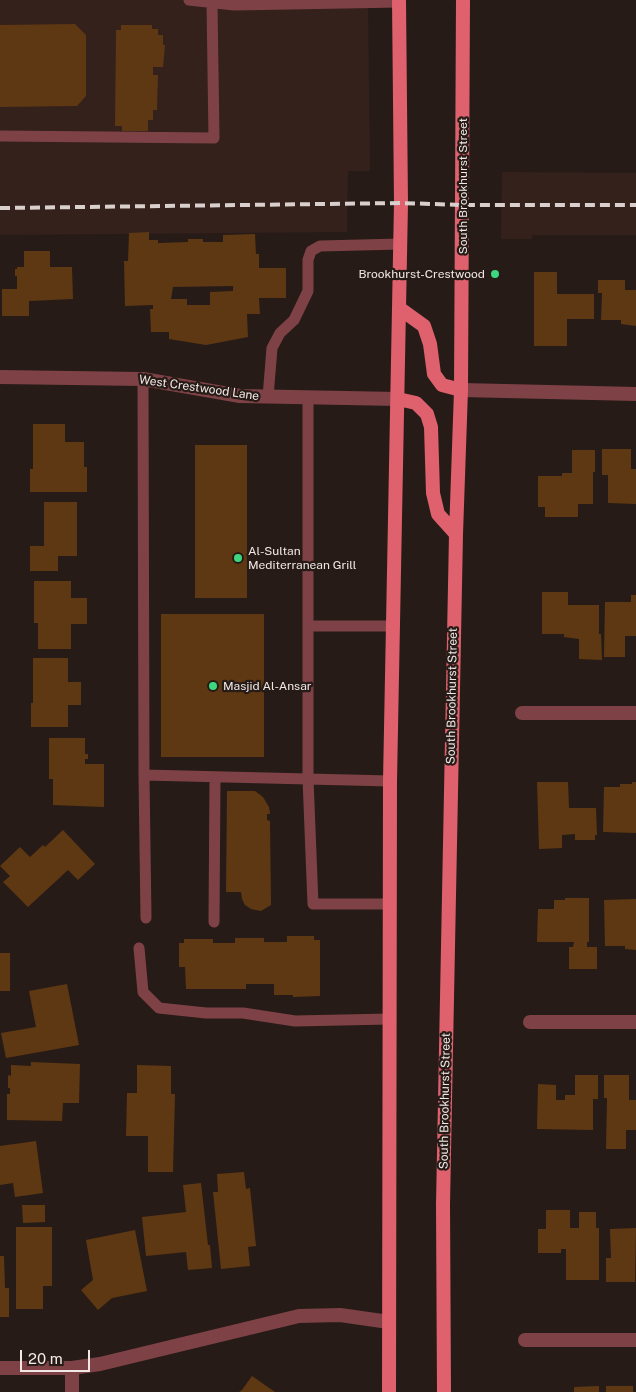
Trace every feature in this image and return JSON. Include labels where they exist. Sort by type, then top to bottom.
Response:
[{"type":"main road","name":"South Brookhurst Street","points":[[444,1392],[443,1204],[456,534],[461,390],[463,0]]},
{"type":"main road","points":[[389,1392],[390,781],[401,244],[399,1]]},
{"type":"main road","points":[[399,308],[424,326],[430,344],[434,374],[442,386],[461,390]]},
{"type":"main road","points":[[398,399],[416,403],[427,414],[431,427],[433,493],[438,514],[456,534]]},
{"type":"street","name":"West Crestwood Lane","points":[[0,377],[143,379],[240,396],[398,399]]},
{"type":"street","points":[[461,390],[636,394]]},
{"type":"street","points":[[522,713],[636,713]]},
{"type":"street","points":[[530,1022],[636,1022]]},
{"type":"street","points":[[0,1368],[72,1368],[100,1364],[299,1316],[340,1315],[389,1322]]},
{"type":"street","points":[[525,1340],[636,1340]]},
{"type":"street","points":[[72,1368],[72,1392]]},
{"type":"lane","points":[[189,0],[234,5],[399,1]]},
{"type":"lane","points":[[0,136],[214,138],[212,2]]},
{"type":"lane","points":[[268,397],[272,348],[280,333],[294,320],[308,291],[308,260],[311,251],[320,246],[401,244]]},
{"type":"lane","points":[[143,379],[146,918]]},
{"type":"lane","points":[[308,397],[308,779],[313,904],[390,904]]},
{"type":"lane","points":[[308,626],[394,626]]},
{"type":"lane","points":[[144,775],[390,781]]},
{"type":"lane","points":[[214,922],[216,777]]},
{"type":"lane","points":[[139,948],[143,992],[159,1008],[206,1013],[243,1013],[295,1021],[390,1019]]},
{"type":"shaded area","points":[[0,0],[368,0],[370,171],[348,171],[347,232],[0,235]]},
{"type":"shaded area","points":[[502,172],[636,173],[636,235],[532,235],[532,239],[501,239]]},
{"type":"building","points":[[75,24],[86,35],[86,96],[77,106],[0,107],[0,25]]},
{"type":"building","points":[[121,25],[152,25],[152,29],[158,29],[158,35],[163,35],[163,45],[165,45],[163,67],[153,67],[153,75],[158,75],[157,110],[153,110],[153,120],[148,120],[148,131],[122,131],[122,126],[115,126],[116,30],[121,30]]},
{"type":"building","points":[[149,232],[149,240],[158,240],[158,243],[188,242],[188,239],[203,239],[203,242],[223,242],[223,235],[255,234],[256,254],[259,254],[259,268],[286,268],[286,298],[259,298],[260,314],[247,314],[248,337],[206,345],[169,339],[169,332],[151,332],[150,309],[153,309],[153,305],[125,306],[124,261],[128,261],[129,233]],"holes":[[[233,286],[233,291],[210,292],[210,305],[187,305],[187,299],[171,299],[173,287]]]},
{"type":"building","points":[[24,251],[50,251],[50,267],[72,267],[73,299],[29,301],[29,316],[2,316],[2,289],[17,289],[15,269],[17,267],[24,267]]},
{"type":"building","points":[[534,272],[557,272],[557,294],[594,294],[594,319],[567,319],[567,346],[534,346]]},
{"type":"building","points":[[598,280],[625,280],[625,290],[636,290],[636,326],[621,324],[621,320],[601,320],[602,293],[598,293]]},
{"type":"building","points":[[33,424],[65,424],[65,442],[84,442],[87,492],[30,492],[30,469],[33,469]]},
{"type":"building","points":[[195,445],[247,445],[247,598],[195,598]]},
{"type":"building","points":[[602,449],[631,449],[631,469],[636,469],[636,504],[608,503],[608,475],[602,475]]},
{"type":"building","points":[[572,450],[595,450],[593,504],[578,504],[578,517],[545,517],[545,507],[538,507],[538,476],[562,476],[562,473],[572,473]]},
{"type":"building","points":[[44,502],[77,502],[77,556],[58,556],[58,571],[30,571],[30,546],[44,546]]},
{"type":"building","points":[[34,581],[71,581],[71,598],[87,598],[87,624],[71,624],[71,649],[38,649],[38,623],[34,623]]},
{"type":"building","points":[[542,592],[568,592],[568,605],[599,605],[599,634],[601,634],[602,660],[579,659],[579,639],[564,637],[564,634],[542,634]]},
{"type":"building","points":[[631,595],[636,595],[636,636],[625,636],[625,657],[604,657],[605,602],[631,602]]},
{"type":"building","name":"Masjid Al-Ansar","points":[[161,614],[264,614],[264,757],[161,757]]},
{"type":"building","points":[[33,658],[68,658],[68,682],[81,682],[81,705],[68,705],[68,727],[31,727]]},
{"type":"building","points":[[49,738],[85,738],[85,754],[88,754],[88,759],[85,759],[85,764],[104,764],[104,807],[53,805],[53,779],[49,779]]},
{"type":"building","points":[[537,782],[568,782],[569,808],[596,808],[597,835],[595,835],[595,840],[575,840],[575,834],[562,835],[562,848],[539,849]]},
{"type":"building","points":[[632,782],[636,782],[636,833],[603,832],[604,787],[620,787],[620,784],[632,784]]},
{"type":"building","points":[[227,791],[255,791],[263,797],[269,807],[270,814],[267,814],[267,820],[270,821],[271,905],[261,911],[251,909],[245,905],[241,892],[226,892]]},
{"type":"building","points":[[63,830],[95,864],[78,880],[68,870],[28,907],[3,882],[10,876],[0,866],[20,847],[30,857],[43,845],[45,847]]},
{"type":"building","points":[[565,898],[589,898],[589,942],[587,942],[587,947],[597,947],[597,969],[569,969],[569,947],[573,947],[574,942],[537,942],[538,909],[554,909],[554,900],[565,900]]},
{"type":"building","points":[[636,899],[636,950],[625,949],[625,946],[605,946],[604,900]]},
{"type":"building","points":[[287,936],[314,936],[314,940],[320,940],[320,996],[293,997],[293,995],[274,995],[274,984],[246,984],[246,989],[186,989],[185,967],[179,967],[179,943],[184,943],[184,939],[213,939],[213,943],[235,943],[235,938],[264,938],[264,942],[287,942]]},
{"type":"building","points":[[0,953],[10,953],[10,991],[0,991]]},
{"type":"building","points":[[67,984],[79,1045],[6,1058],[1,1033],[36,1027],[29,991]]},
{"type":"building","points":[[31,1062],[80,1064],[79,1103],[63,1103],[62,1121],[7,1120],[7,1094],[10,1094],[8,1075],[11,1076],[11,1065],[31,1066]]},
{"type":"building","points":[[137,1065],[171,1066],[171,1094],[175,1094],[173,1172],[148,1172],[148,1136],[126,1136],[127,1093],[137,1093]]},
{"type":"building","points":[[575,1075],[598,1075],[598,1099],[593,1099],[593,1130],[537,1129],[538,1084],[556,1085],[556,1100],[565,1100],[565,1095],[575,1095]]},
{"type":"building","points":[[604,1075],[629,1075],[629,1100],[636,1100],[636,1130],[626,1130],[626,1149],[606,1149],[607,1098],[604,1098]]},
{"type":"building","points":[[36,1141],[43,1193],[15,1197],[13,1183],[0,1185],[0,1146]]},
{"type":"building","points":[[244,1172],[246,1189],[250,1188],[256,1246],[248,1247],[250,1266],[221,1269],[213,1192],[218,1192],[217,1174]]},
{"type":"building","points":[[201,1183],[212,1268],[188,1270],[186,1252],[146,1256],[142,1217],[186,1212],[183,1185]]},
{"type":"building","points":[[22,1205],[45,1205],[45,1222],[23,1223]]},
{"type":"building","points":[[546,1210],[570,1210],[570,1228],[579,1228],[579,1212],[596,1212],[596,1228],[599,1228],[599,1280],[566,1280],[566,1249],[561,1249],[561,1253],[538,1253],[538,1229],[546,1229]]},
{"type":"building","points":[[16,1227],[52,1227],[52,1286],[43,1286],[43,1309],[16,1309]]},
{"type":"building","points":[[636,1228],[635,1282],[606,1282],[606,1258],[611,1258],[610,1229]]},
{"type":"building","points":[[135,1230],[147,1291],[112,1298],[98,1310],[81,1290],[93,1280],[86,1240]]},
{"type":"building","points":[[0,1256],[4,1256],[5,1288],[9,1288],[9,1317],[0,1317]]},
{"type":"building","points":[[252,1376],[275,1392],[239,1392]]},
{"type":"building","points":[[599,1386],[599,1392],[574,1392],[574,1387]]},
{"type":"building","points":[[606,1386],[633,1386],[633,1392],[606,1392]]},
{"type":"railway","points":[[0,208],[401,203],[636,205]]},
{"type":"place","name":"Brookhurst-Crestwood","points":[[495,274]]},
{"type":"place","name":"Al-Sultan Mediterranean Grill","points":[[238,558]]},
{"type":"place","name":"Masjid Al-Ansar","points":[[213,686]]}]
